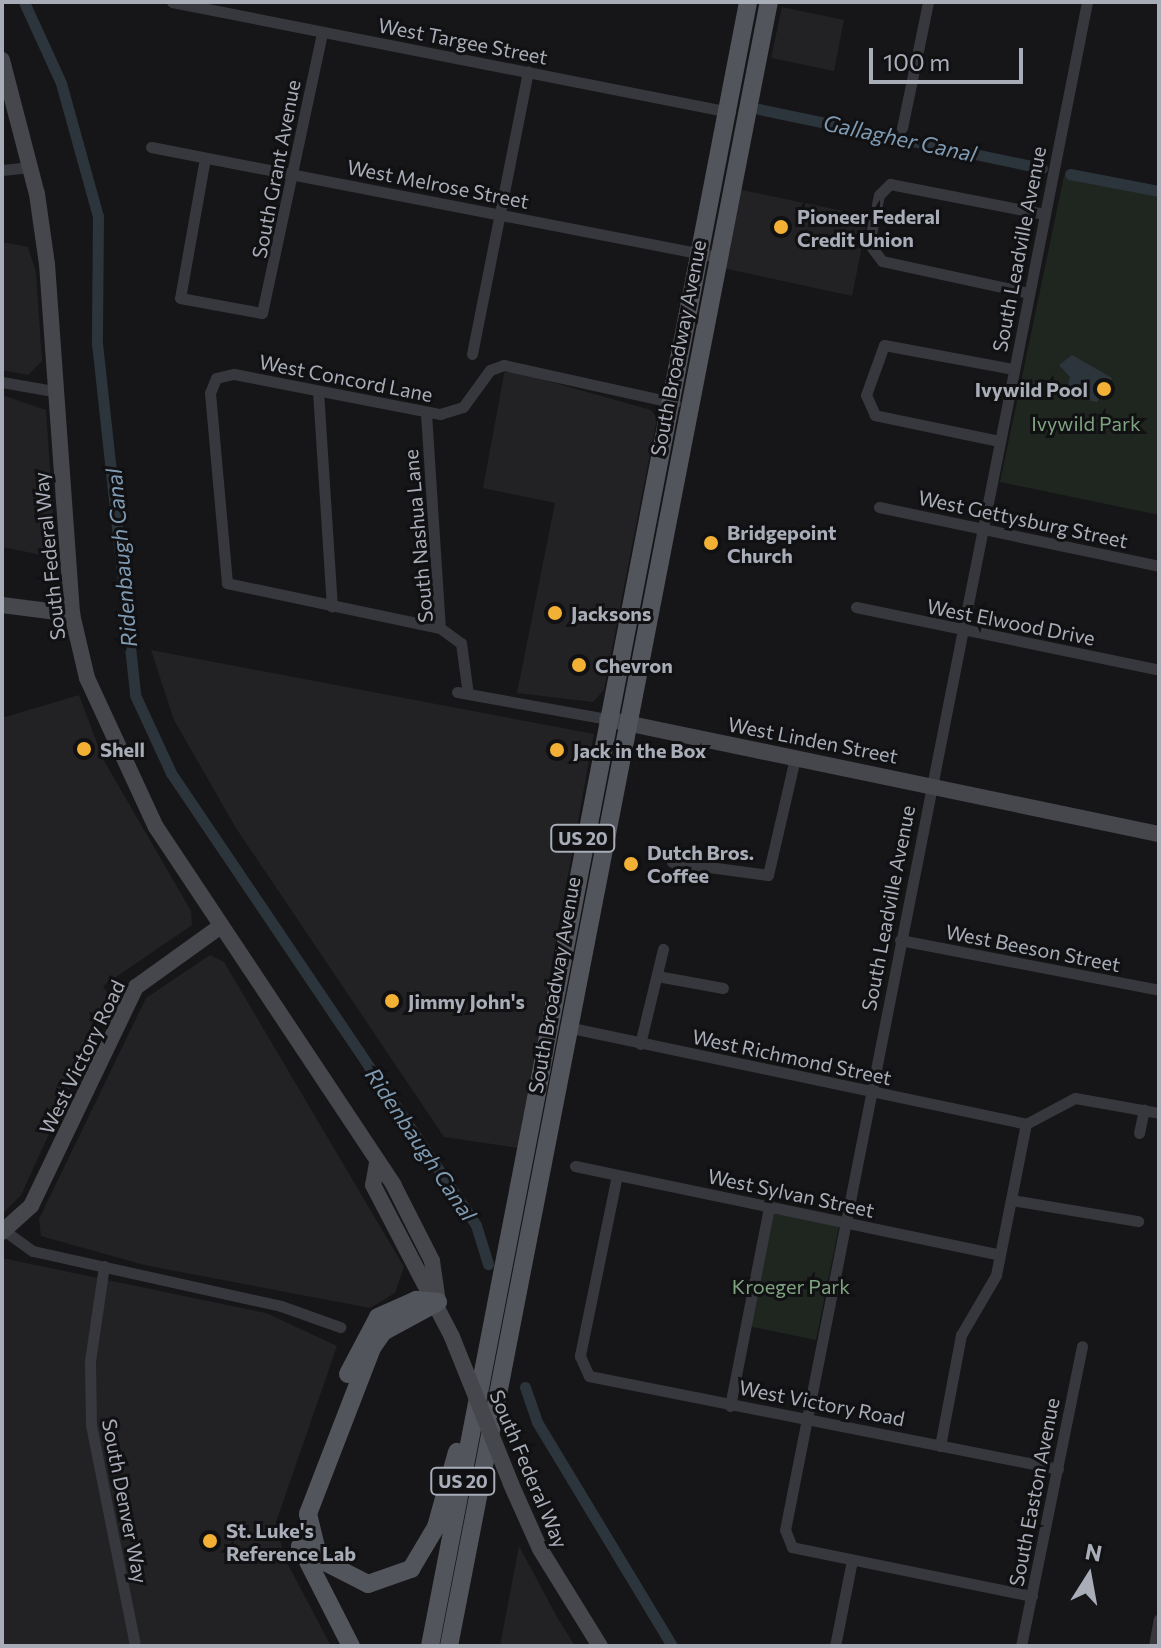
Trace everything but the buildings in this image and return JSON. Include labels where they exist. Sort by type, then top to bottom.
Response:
[{"type":"main road","name":"South Broadway Avenue","points":[[449,1646],[560,1025],[607,719],[748,2]]},
{"type":"main road","name":"South Broadway Avenue","points":[[430,1646],[487,1349],[627,723],[769,2]]},
{"type":"main road","name":"South Federal Way","points":[[2,60],[32,167],[47,264],[53,391],[72,614],[87,678],[121,764],[221,926],[377,1163],[432,1261],[438,1302],[511,1484],[598,1645]]},
{"type":"main road","points":[[2,605],[72,614]]},
{"type":"main road","name":"West Linden Street","points":[[607,719],[931,784],[1159,834]]},
{"type":"main road","name":"West Victory Road","points":[[4,1231],[31,1206],[136,987],[221,926]]},
{"type":"main road","points":[[438,1302],[377,1338],[318,1484],[308,1531],[333,1571],[384,1583],[420,1560],[487,1349]]},
{"type":"main road","points":[[351,1646],[302,1552],[296,1512],[367,1331],[403,1303],[438,1302]]},
{"type":"main road","points":[[456,1610],[456,1646]]},
{"type":"street","name":"West Targee Street","points":[[172,2],[746,115]]},
{"type":"street","points":[[902,128],[928,2]]},
{"type":"street","name":"South Leadville Avenue","points":[[852,1560],[786,1540],[806,1420],[1087,2]]},
{"type":"street","name":"South Grant Avenue","points":[[205,158],[180,298],[262,313],[294,175],[322,32]]},
{"type":"street","points":[[472,354],[528,72]]},
{"type":"street","name":"West Melrose Street","points":[[151,147],[718,257]]},
{"type":"street","points":[[2,170],[32,167]]},
{"type":"street","points":[[1029,293],[882,261],[869,244],[874,218],[881,191],[897,183],[1045,214]]},
{"type":"street","points":[[999,441],[871,411],[866,395],[884,345],[1014,369]]},
{"type":"street","name":"West Concord Lane","points":[[332,607],[227,583],[210,393],[216,378],[234,374],[426,413],[463,407],[496,367],[671,402]]},
{"type":"street","points":[[2,382],[53,391]]},
{"type":"street","points":[[318,391],[332,607],[440,628]]},
{"type":"street","points":[[671,402],[690,406]]},
{"type":"street","name":"South Nashua Lane","points":[[426,413],[440,628],[461,643],[463,693]]},
{"type":"street","name":"West Gettysburg Street","points":[[879,507],[1159,566]]},
{"type":"street","name":"West Elwood Drive","points":[[856,607],[1159,670]]},
{"type":"street","name":"West Linden Street","points":[[463,693],[607,719]]},
{"type":"street","points":[[672,862],[768,875],[795,758]]},
{"type":"street","name":"West Beeson Street","points":[[900,940],[1159,990]]},
{"type":"street","points":[[640,1044],[663,949]]},
{"type":"street","points":[[657,976],[723,988]]},
{"type":"street","name":"West Richmond Street","points":[[560,1025],[1026,1124]]},
{"type":"street","points":[[940,1446],[961,1335],[1000,1255],[1026,1124],[1075,1098],[1159,1113]]},
{"type":"street","points":[[1139,1133],[1144,1110]]},
{"type":"street","name":"West Sylvan Street","points":[[575,1166],[1000,1255]]},
{"type":"street","name":"West Victory Road","points":[[617,1175],[583,1371],[595,1380],[1058,1469]]},
{"type":"street","points":[[1012,1200],[1138,1221]]},
{"type":"street","points":[[730,1406],[769,1207]]},
{"type":"street","name":"West Victory Road","points":[[4,1231],[33,1251],[104,1266],[340,1327]]},
{"type":"street","name":"South Denver Way","points":[[104,1266],[90,1361],[91,1425],[135,1646]]},
{"type":"street","name":"South Easton Avenue","points":[[1021,1646],[1082,1346]]},
{"type":"street","points":[[835,1646],[852,1560],[1032,1596]]},
{"type":"street","points":[[1154,1646],[1159,1619]]},
{"type":"shaded area","points":[[782,7],[844,20],[834,71],[771,58]]},
{"type":"shaded area","points":[[737,189],[868,216],[852,296],[723,268]]},
{"type":"shaded area","points":[[2,242],[28,247],[36,272],[42,361],[28,375],[2,370]]},
{"type":"shaded area","points":[[1072,355],[1112,378],[1097,402],[1065,395],[1070,377],[1059,365]]},
{"type":"shaded area","points":[[505,369],[651,410],[657,418],[604,690],[593,702],[517,693],[555,503],[483,488]]},
{"type":"shaded area","points":[[2,395],[46,410],[56,558],[2,547]]},
{"type":"shaded area","points":[[151,650],[594,734],[518,1148],[444,1137],[236,828],[174,720]]},
{"type":"shaded area","points":[[79,695],[103,759],[191,911],[192,925],[103,986],[111,999],[21,1195],[2,1214],[2,718]]},
{"type":"shaded area","points":[[210,955],[224,962],[404,1267],[395,1293],[370,1308],[144,1265],[41,1236],[39,1219],[146,998]]},
{"type":"shaded area","points":[[2,1258],[266,1313],[337,1346],[276,1522],[284,1557],[331,1646],[2,1646]]},
{"type":"shaded area","points":[[519,1546],[557,1617],[575,1646],[500,1646]]},
{"type":"green space","name":"Ivywild Park","points":[[1064,176],[1159,195],[1159,515],[1000,482]]},
{"type":"green space","name":"Kroeger Park","points":[[771,1212],[839,1226],[816,1340],[748,1326]]},
{"type":"waterway","name":"Ridenbaugh Canal","points":[[24,2],[61,83],[98,216],[97,343],[135,695],[171,773],[476,1225],[488,1264]]},
{"type":"waterway","name":"Gallagher Canal","points":[[759,109],[1042,168]]},
{"type":"waterway","name":"Gallagher Canal","points":[[1070,174],[1159,191]]},
{"type":"waterway","name":"Ridenbaugh Canal","points":[[525,1387],[537,1422],[672,1646]]},
{"type":"place","name":"Pioneer Federal Credit Union","points":[[781,227]]},
{"type":"place","name":"Ivywild Pool","points":[[1104,389]]},
{"type":"place","name":"Bridgepoint Church","points":[[711,543]]},
{"type":"place","name":"Jacksons","points":[[555,613]]},
{"type":"place","name":"Chevron","points":[[579,665]]},
{"type":"place","name":"Shell","points":[[84,749]]},
{"type":"place","name":"Jack in the Box","points":[[557,750]]},
{"type":"place","name":"Dutch Bros. Coffee","points":[[631,864]]},
{"type":"place","name":"Jimmy John's","points":[[392,1001]]},
{"type":"place","name":"St. Luke's Reference Lab","points":[[210,1541]]}]
